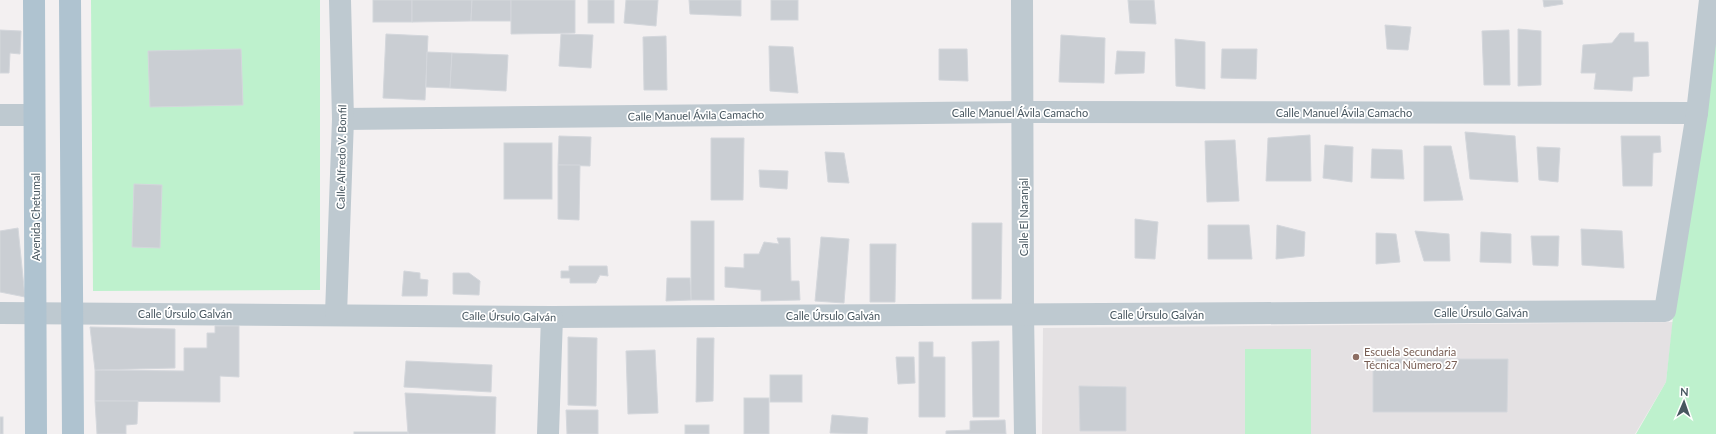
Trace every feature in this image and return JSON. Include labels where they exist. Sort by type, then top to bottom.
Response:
[{"type":"main road","name":"Avenida Chetumal","points":[[34,0],[36,434]]},
{"type":"main road","points":[[70,0],[73,434]]},
{"type":"street","name":"Calle Alfredo V. Bonfil","points":[[336,314],[343,119],[340,0]]},
{"type":"street","name":"Calle El Naranjal","points":[[1022,0],[1025,434]]},
{"type":"street","points":[[1697,113],[1710,0]]},
{"type":"street","name":"Calle Manuel Ávila Camacho","points":[[343,119],[1022,112],[1697,113]]},
{"type":"street","name":"Calle Úrsulo Galván","points":[[0,312],[552,317],[1665,311],[1697,113]]},
{"type":"street","points":[[0,115],[34,115]]},
{"type":"street","points":[[548,434],[552,317]]},
{"type":"shaded area","name":"Escuela Secundaria Técnica Número 27","points":[[1673,322],[1666,382],[1635,434],[1042,434],[1043,328]]},
{"type":"green space","points":[[91,0],[320,0],[320,290],[93,291]]},
{"type":"green space","points":[[1707,0],[1716,0],[1716,434],[1636,434],[1666,382]]},
{"type":"green space","points":[[1245,349],[1311,349],[1311,434],[1245,434]]},
{"type":"building","points":[[373,0],[412,0],[412,22],[373,22]]},
{"type":"building","points":[[412,0],[472,0],[471,21],[412,22]]},
{"type":"building","points":[[472,0],[511,0],[511,21],[471,21]]},
{"type":"building","points":[[511,0],[575,0],[575,33],[511,34]]},
{"type":"building","points":[[588,0],[614,0],[614,23],[588,23]]},
{"type":"building","points":[[626,0],[658,0],[656,26],[624,23]]},
{"type":"building","points":[[689,0],[741,0],[741,16],[690,14]]},
{"type":"building","points":[[771,0],[798,0],[798,20],[771,20]]},
{"type":"building","points":[[1128,0],[1154,0],[1156,24],[1130,23]]},
{"type":"building","points":[[1543,0],[1562,0],[1563,4],[1544,7]]},
{"type":"building","points":[[1385,25],[1411,27],[1408,50],[1387,49]]},
{"type":"building","points":[[1518,29],[1541,31],[1541,85],[1518,86]]},
{"type":"building","points":[[0,30],[21,31],[20,54],[10,53],[9,73],[0,73]]},
{"type":"building","points":[[1509,30],[1510,85],[1484,85],[1482,31]]},
{"type":"building","points":[[1620,33],[1634,33],[1634,42],[1648,42],[1649,76],[1633,77],[1632,91],[1594,89],[1596,73],[1581,73],[1583,45],[1612,43]]},
{"type":"building","points":[[386,34],[428,36],[425,100],[383,98]]},
{"type":"building","points":[[561,34],[593,35],[591,68],[559,66]]},
{"type":"building","points":[[1061,35],[1105,38],[1104,83],[1059,82]]},
{"type":"building","points":[[666,36],[667,90],[644,90],[643,37]]},
{"type":"building","points":[[1175,39],[1205,42],[1205,89],[1176,86]]},
{"type":"building","points":[[769,46],[793,47],[798,93],[770,91]]},
{"type":"building","points":[[241,49],[243,105],[150,107],[148,51]]},
{"type":"building","points":[[939,49],[967,49],[968,81],[939,80]]},
{"type":"building","points":[[1222,49],[1257,49],[1256,79],[1221,78]]},
{"type":"building","points":[[1117,51],[1145,52],[1144,73],[1115,74]]},
{"type":"building","points":[[427,52],[452,53],[450,88],[426,87]]},
{"type":"building","points":[[452,53],[508,55],[506,91],[450,88]]},
{"type":"building","points":[[1465,132],[1515,136],[1518,182],[1470,179]]},
{"type":"building","points":[[1310,135],[1311,181],[1266,181],[1268,138]]},
{"type":"building","points":[[559,136],[591,137],[590,166],[558,165]]},
{"type":"building","points":[[1621,136],[1660,136],[1661,152],[1653,153],[1652,186],[1623,186]]},
{"type":"building","points":[[711,138],[744,138],[743,200],[711,200]]},
{"type":"building","points":[[1235,140],[1239,201],[1207,202],[1205,141]]},
{"type":"building","points":[[504,143],[552,143],[552,199],[504,199]]},
{"type":"building","points":[[1325,145],[1353,147],[1352,182],[1323,178]]},
{"type":"building","points":[[1424,146],[1451,146],[1463,200],[1424,201]]},
{"type":"building","points":[[1537,147],[1560,148],[1558,182],[1539,180]]},
{"type":"building","points":[[1372,149],[1402,150],[1404,179],[1371,178]]},
{"type":"building","points":[[825,152],[844,153],[849,183],[828,182]]},
{"type":"building","points":[[558,165],[580,165],[579,220],[558,219]]},
{"type":"building","points":[[759,170],[788,171],[787,189],[760,187]]},
{"type":"building","points":[[134,184],[162,185],[160,248],[132,247]]},
{"type":"building","points":[[1135,219],[1158,222],[1155,259],[1135,258]]},
{"type":"building","points":[[691,221],[714,221],[714,300],[691,300]]},
{"type":"building","points":[[972,223],[1002,223],[1001,299],[972,299]]},
{"type":"building","points":[[1208,225],[1249,225],[1252,259],[1208,259]]},
{"type":"building","points":[[1277,225],[1305,232],[1304,256],[1276,259]]},
{"type":"building","points":[[18,228],[25,297],[0,292],[0,231]]},
{"type":"building","points":[[1581,229],[1622,231],[1624,268],[1582,265]]},
{"type":"building","points":[[1415,231],[1449,234],[1450,261],[1424,261]]},
{"type":"building","points":[[1481,232],[1511,234],[1511,263],[1480,262]]},
{"type":"building","points":[[1376,233],[1396,234],[1400,262],[1376,264]]},
{"type":"building","points":[[1531,236],[1559,236],[1558,266],[1533,265]]},
{"type":"building","points":[[821,237],[849,239],[844,303],[815,301]]},
{"type":"building","points":[[777,238],[790,238],[791,281],[799,281],[800,300],[761,301],[761,290],[725,287],[725,267],[744,268],[744,254],[759,254],[764,242],[779,244]]},
{"type":"building","points":[[870,244],[896,244],[895,302],[870,302]]},
{"type":"building","points":[[569,266],[607,266],[608,276],[600,275],[596,283],[570,283],[570,278],[561,278],[561,271],[569,271]]},
{"type":"building","points":[[404,271],[420,273],[420,279],[428,280],[427,296],[402,296]]},
{"type":"building","points":[[453,273],[469,273],[480,281],[479,295],[453,294]]},
{"type":"building","points":[[667,278],[690,278],[691,300],[666,301]]},
{"type":"building","points":[[215,326],[239,326],[239,377],[220,376],[220,402],[95,401],[95,370],[184,371],[184,348],[207,348],[207,333],[215,333]]},
{"type":"building","points":[[90,327],[175,329],[175,368],[95,370]]},
{"type":"building","points":[[568,337],[597,338],[596,406],[568,405]]},
{"type":"building","points":[[697,338],[714,338],[713,401],[696,402]]},
{"type":"building","points":[[999,341],[999,417],[973,417],[972,342]]},
{"type":"building","points":[[919,342],[933,342],[933,357],[945,357],[945,417],[919,417]]},
{"type":"building","points":[[655,350],[658,413],[628,414],[626,351]]},
{"type":"building","points":[[896,357],[914,357],[915,383],[898,384]]},
{"type":"building","points":[[1373,359],[1508,359],[1507,412],[1373,412]]},
{"type":"building","points":[[406,361],[492,365],[491,392],[404,387]]},
{"type":"building","points":[[770,375],[802,375],[802,402],[770,402]]},
{"type":"building","points":[[1079,386],[1126,387],[1126,431],[1080,431]]},
{"type":"building","points":[[405,393],[496,397],[495,434],[408,434]]},
{"type":"building","points":[[744,398],[769,398],[769,434],[744,434]]},
{"type":"building","points":[[95,401],[138,401],[137,424],[126,425],[126,434],[97,434]]},
{"type":"building","points":[[566,410],[598,410],[598,434],[567,434]]},
{"type":"building","points":[[832,415],[868,418],[867,434],[830,433]]},
{"type":"building","points":[[0,417],[3,417],[3,434],[0,434]]},
{"type":"building","points":[[1005,420],[1006,434],[946,434],[946,431],[970,430],[970,421]]},
{"type":"building","points":[[685,425],[709,425],[709,434],[685,434]]},
{"type":"building","points":[[354,432],[408,432],[408,434],[354,434]]},
{"type":"place","name":"Escuela Secundaria Técnica Número 27","points":[[1356,357]]}]
